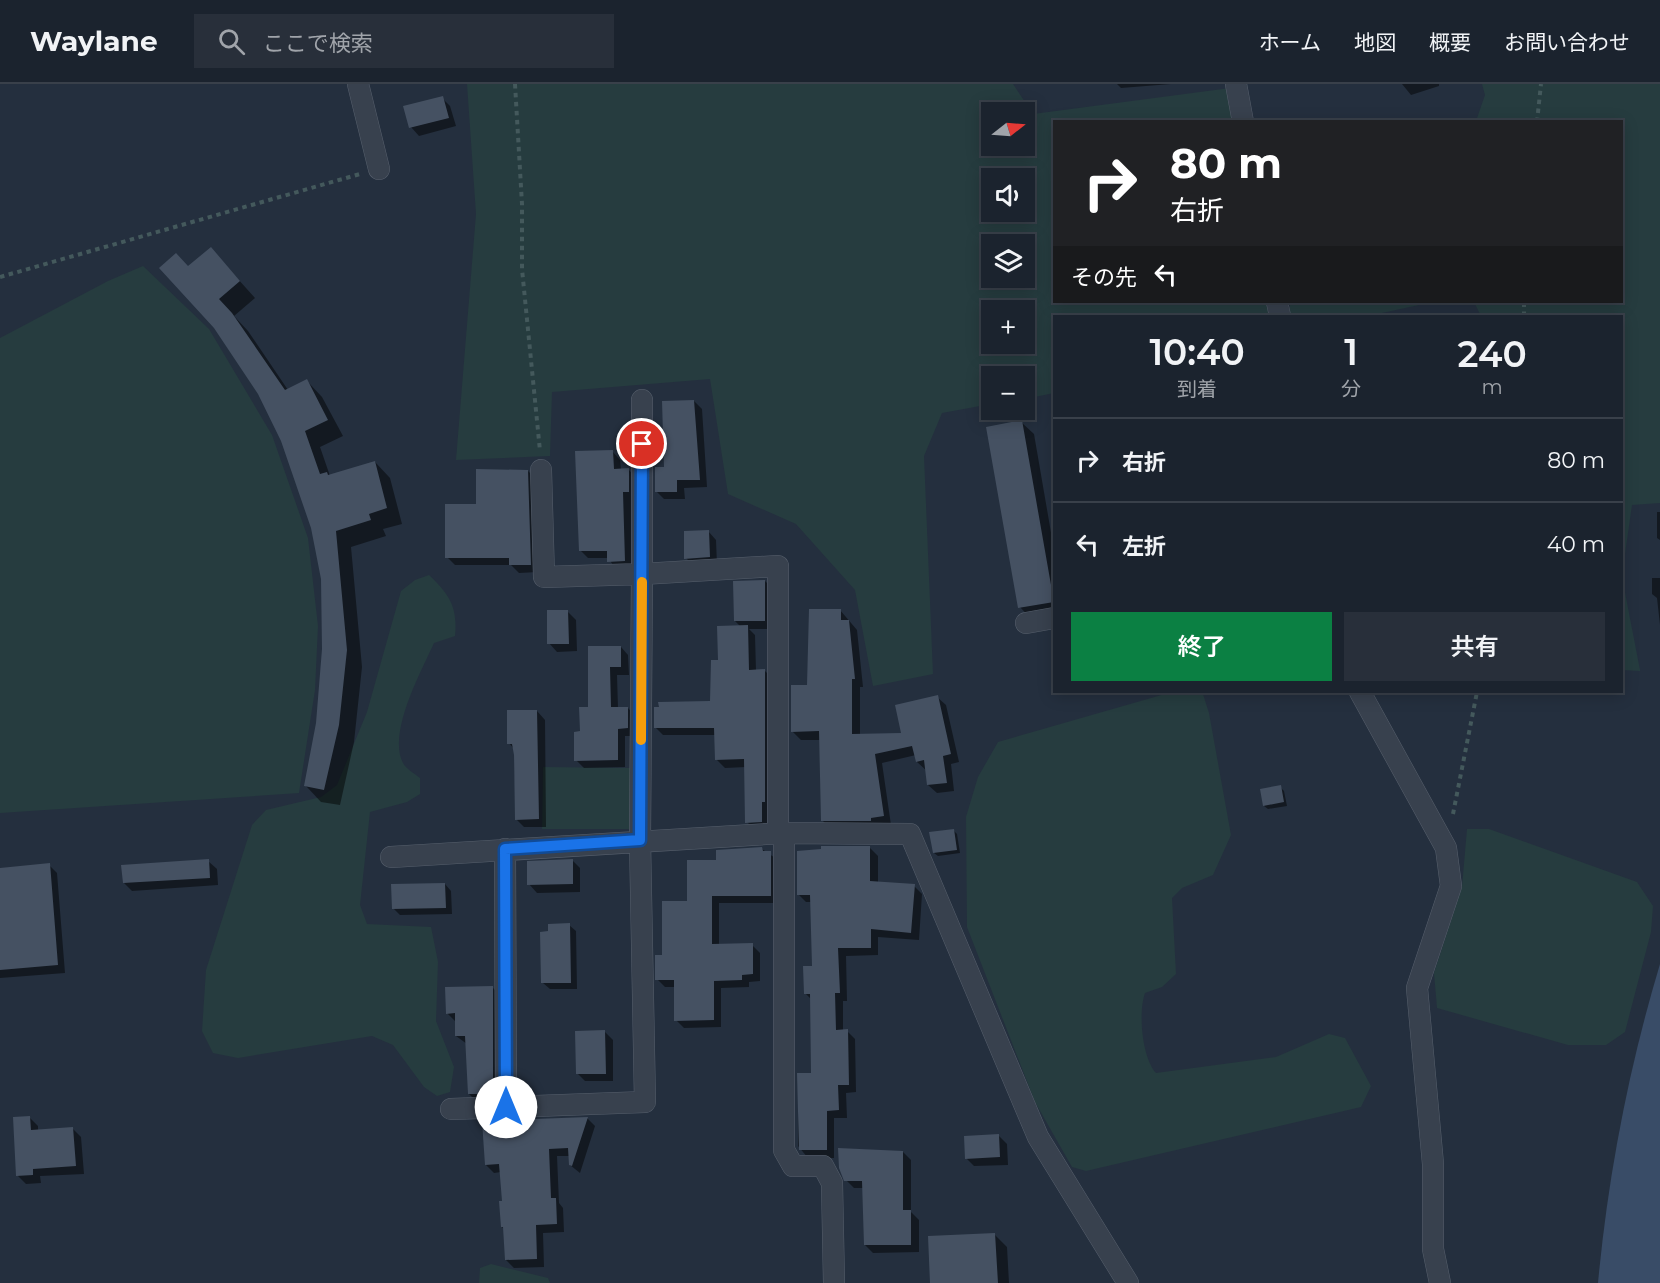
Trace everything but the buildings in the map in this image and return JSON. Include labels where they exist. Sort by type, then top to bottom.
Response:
[{"type":"street","points":[[358,84],[379,169]]},
{"type":"street","points":[[1236,84],[1243,120]]},
{"type":"street","points":[[452,1109],[645,1102],[640,840],[642,400]]},
{"type":"street","points":[[541,470],[544,578],[778,566],[784,1150],[793,1166],[823,1166],[832,1183],[834,1283]]},
{"type":"street","points":[[1026,623],[1053,618]]},
{"type":"street","points":[[1361,693],[1446,848],[1451,886],[1417,988],[1432,1164],[1432,1249],[1440,1283]]},
{"type":"street","points":[[391,857],[781,833],[910,834],[1038,1137],[1128,1283]]},
{"type":"street","points":[[505,849],[506,1107]]},
{"type":"path","points":[[515,84],[522,204],[522,269],[541,470]]},
{"type":"path","points":[[1537,120],[1541,84]]},
{"type":"path","points":[[0,277],[379,169]]},
{"type":"path","points":[[1446,848],[1477,693]]},
{"type":"green space","points":[[467,84],[1013,84],[1025,102],[981,102],[981,156],[1035,156],[1035,114],[1238,87],[1243,120],[1053,120],[1053,303],[1269,303],[1271,315],[1053,315],[1053,393],[1035,397],[1035,366],[981,366],[981,406],[942,413],[924,456],[933,674],[873,686],[855,590],[796,524],[728,494],[710,379],[552,392],[550,456],[456,460],[476,214]]},
{"type":"green space","points":[[1482,84],[1660,84],[1660,503],[1632,505],[1623,568],[1623,315],[1480,315],[1474,303],[1623,303],[1623,120],[1476,120],[1485,95]]},
{"type":"green space","points":[[143,266],[209,329],[272,435],[308,538],[318,626],[315,690],[299,793],[0,813],[0,338],[108,281]]},
{"type":"green space","points":[[1290,303],[1428,303],[1373,315],[1290,315]]},
{"type":"green space","points":[[429,575],[442,588],[451,602],[455,617],[455,636],[434,643],[408,702],[399,735],[399,750],[404,765],[420,778],[420,794],[407,802],[370,812],[360,905],[367,924],[431,927],[438,962],[436,1021],[454,1067],[450,1092],[437,1096],[424,1087],[393,1045],[372,1036],[238,1058],[213,1053],[202,1031],[206,970],[252,825],[266,810],[321,797],[337,785],[367,712],[401,591],[415,580]]},
{"type":"green space","points":[[1623,582],[1640,670],[1623,670]]},
{"type":"green space","points":[[1169,693],[1203,694],[1209,713],[1231,835],[1213,875],[1182,888],[1172,898],[1176,974],[1162,987],[1145,993],[1142,1023],[1147,1057],[1156,1073],[1276,1057],[1329,1034],[1345,1038],[1371,1086],[1361,1107],[1086,1171],[1072,1167],[1035,1102],[967,927],[966,817],[978,777],[998,742]]},
{"type":"green space","points":[[543,767],[630,768],[631,829],[542,829]]},
{"type":"green space","points":[[1467,829],[1489,829],[1637,882],[1653,906],[1651,932],[1625,1032],[1606,1045],[1568,1045],[1437,1008],[1434,973],[1462,887]]},
{"type":"green space","points":[[491,1264],[548,1278],[550,1283],[479,1283],[480,1268]]},
{"type":"water","points":[[1660,964],[1660,1283],[1598,1283],[1621,1122],[1629,1082]]},
{"type":"slow traffic","points":[[641,740],[642,582]]},
{"type":"route","points":[[506,1107],[505,849],[640,840],[642,444]]}]
